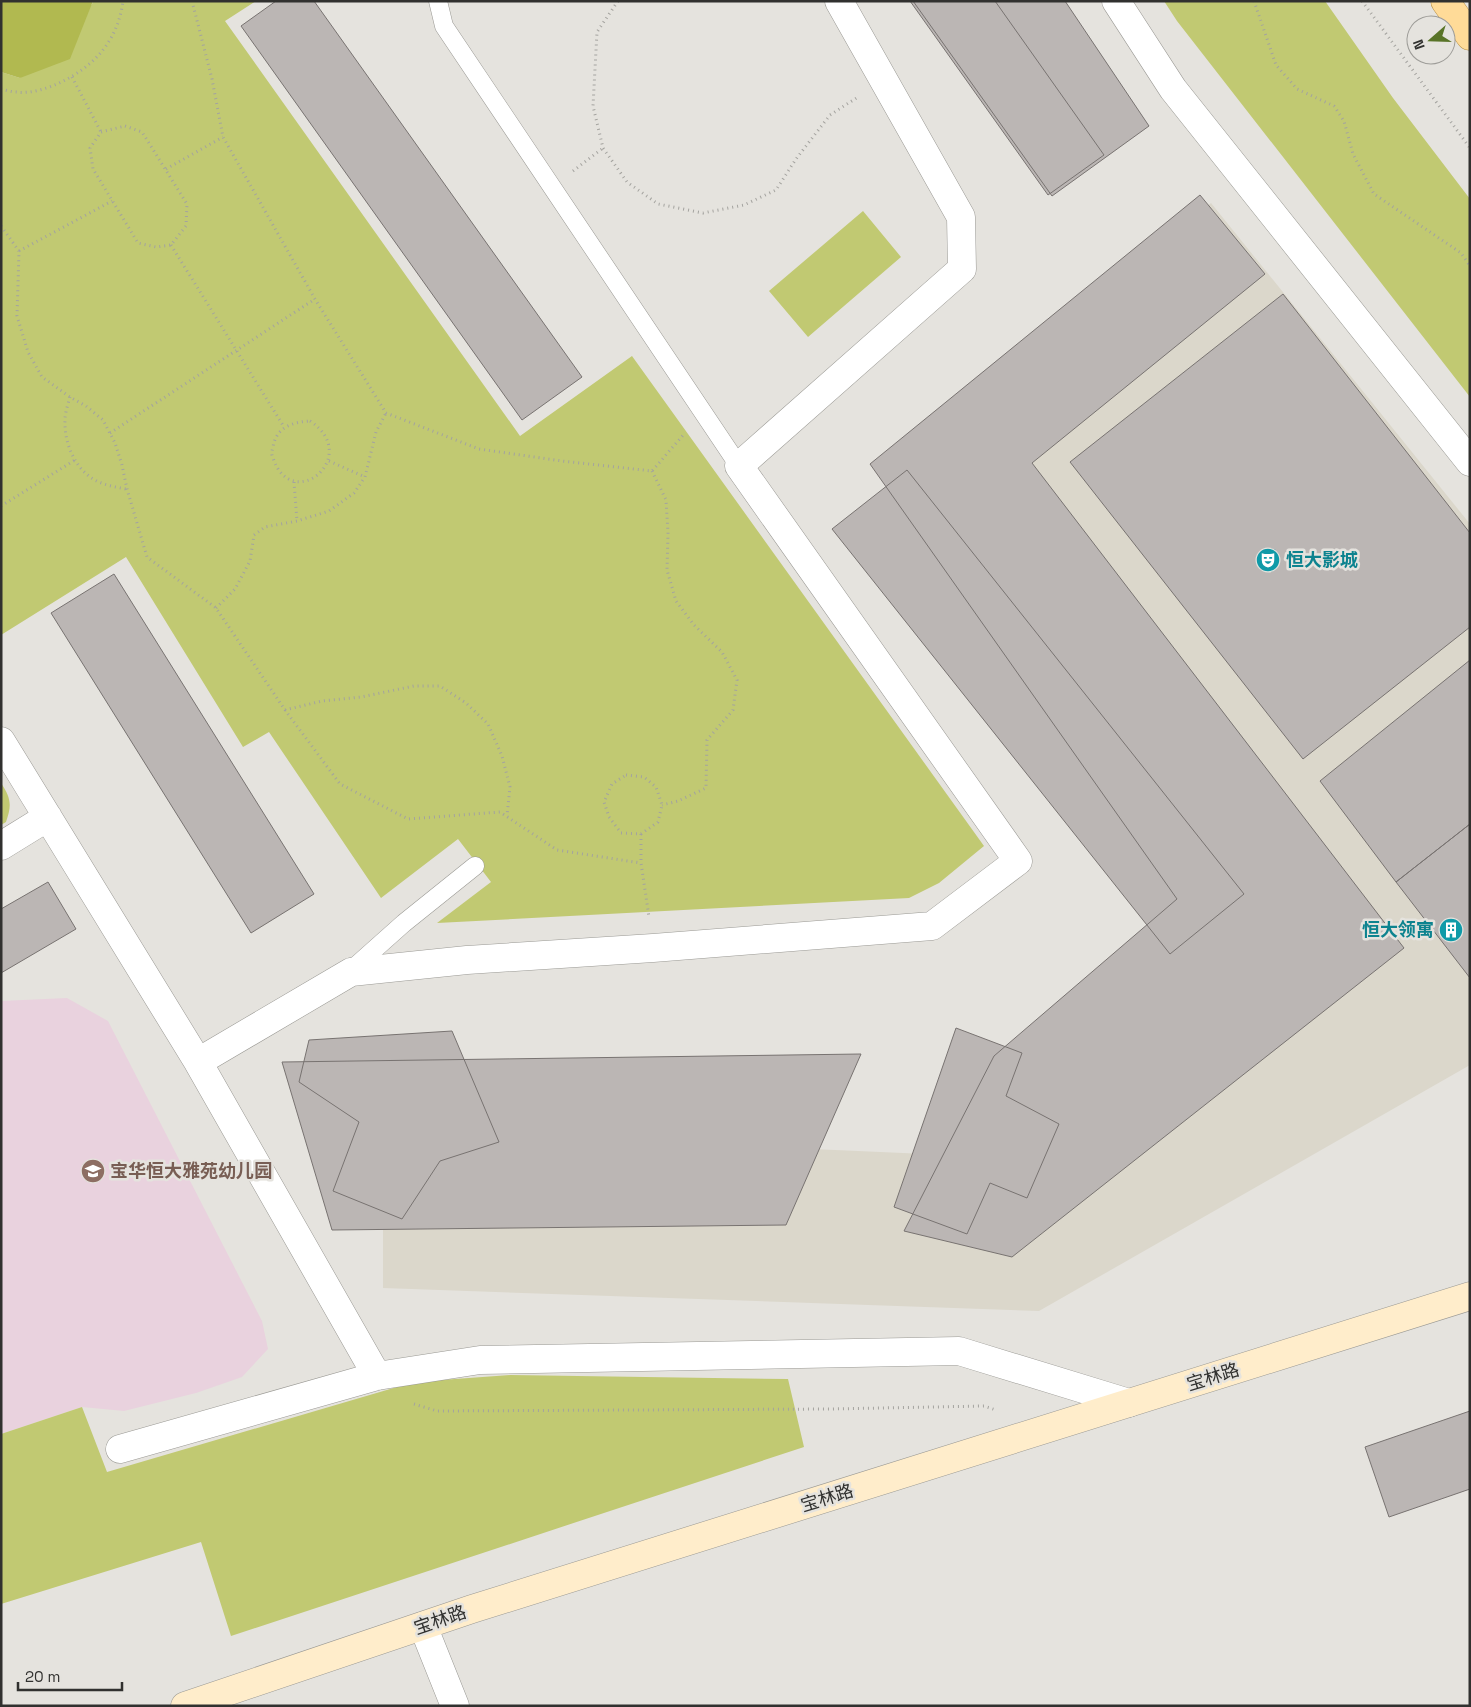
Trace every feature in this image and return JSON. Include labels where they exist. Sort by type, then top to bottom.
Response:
[{"type":"main road","points":[[1445,1],[1470,36]]},
{"type":"street","points":[[198,1062],[351,972],[468,960],[653,948],[932,926],[1018,861],[739,466],[962,269],[961,217],[839,1]]},
{"type":"street","points":[[1116,1],[1173,89],[1470,462]]},
{"type":"street","points":[[1,741],[198,1062],[377,1376]]},
{"type":"street","points":[[1,846],[48,817]]},
{"type":"street","name":"宝林路","points":[[186,1706],[424,1626],[1470,1296]]},
{"type":"street","points":[[120,1449],[377,1376],[480,1360],[959,1350],[1130,1403]]},
{"type":"street","points":[[424,1626],[455,1706]]},
{"type":"lane","points":[[438,1],[444,26],[739,466]]},
{"type":"lane","points":[[347,974],[404,923],[475,866]]},
{"type":"path","points":[[1,89],[18,93],[44,90],[72,77],[93,63],[112,38],[122,11],[123,1]]},
{"type":"path","points":[[192,1],[212,79],[223,137],[315,300],[386,413],[480,449],[652,472]]},
{"type":"path","points":[[618,1],[597,32],[593,106],[603,148],[627,182],[658,204],[703,213],[744,205],[776,190],[796,159],[830,115],[884,81]]},
{"type":"path","points":[[1254,1],[1276,65],[1298,89],[1334,106],[1344,121],[1353,154],[1374,194],[1461,253],[1470,266]]},
{"type":"path","points":[[1362,1],[1470,148]]},
{"type":"path","points":[[72,77],[101,132]]},
{"type":"path","points":[[125,126],[142,132],[166,169],[188,204],[186,226],[171,245],[156,247],[138,243],[93,169],[90,148],[101,132],[125,126]]},
{"type":"path","points":[[166,169],[223,137]]},
{"type":"path","points":[[552,186],[603,148]]},
{"type":"path","points":[[19,251],[112,202]]},
{"type":"path","points":[[1,226],[19,251],[17,316],[28,352],[42,377],[86,406],[103,420],[116,443],[126,489],[147,557],[216,608],[286,710],[340,784],[408,819],[500,812],[557,850],[641,863]]},
{"type":"path","points":[[171,245],[284,427]]},
{"type":"path","points":[[110,433],[315,300]]},
{"type":"path","points":[[70,397],[65,420],[68,443],[75,460],[92,478],[108,486],[126,489]]},
{"type":"path","points":[[652,472],[703,412]]},
{"type":"path","points":[[216,608],[234,589],[250,561],[254,536],[265,528],[329,511],[354,493],[365,477],[376,432],[386,413]]},
{"type":"path","points":[[310,421],[321,428],[329,444],[329,461],[322,472],[309,480],[294,482],[279,473],[272,455],[274,440],[284,427],[297,422],[310,421]]},
{"type":"path","points":[[1,506],[75,460]]},
{"type":"path","points":[[329,461],[365,477]]},
{"type":"path","points":[[652,472],[666,500],[668,533],[667,570],[676,601],[694,625],[722,652],[737,680],[733,710],[707,740],[706,788],[678,801],[662,805]]},
{"type":"path","points":[[294,482],[297,521]]},
{"type":"path","points":[[286,710],[322,701],[360,697],[414,686],[440,686],[466,703],[488,724],[502,756],[510,788],[507,817]]},
{"type":"path","points":[[626,775],[644,777],[656,787],[662,805],[658,822],[641,834],[621,833],[609,817],[604,802],[612,784],[626,775]]},
{"type":"path","points":[[641,834],[641,863],[653,948]]},
{"type":"path","points":[[377,1376],[405,1401],[437,1411],[830,1409],[984,1406],[1003,1412]]},
{"type":"shaded area","points":[[1211,203],[1470,524],[1470,1065],[1039,1311],[383,1288],[383,1130],[993,1157],[1259,946],[889,471]]},
{"type":"shaded area","name":"宝华恒大雅苑幼儿园","points":[[67,998],[108,1021],[262,1321],[268,1349],[242,1377],[196,1393],[124,1411],[82,1407],[1,1434],[1,1001]]},
{"type":"green space","points":[[1,1],[93,1],[70,59],[20,78],[1,72]]},
{"type":"green space","points":[[93,1],[256,1],[225,21],[520,436],[632,356],[984,846],[939,883],[909,898],[437,923],[491,882],[458,839],[381,898],[269,732],[243,747],[126,557],[1,635],[1,72],[20,78]]},
{"type":"green space","points":[[1164,1],[1325,1],[1393,98],[1470,199],[1470,397],[1177,21]]},
{"type":"green space","points":[[863,211],[901,257],[808,337],[769,291]]},
{"type":"green space","points":[[1,783],[9,797],[10,806],[6,822],[1,825]]},
{"type":"green space","points":[[510,1375],[788,1379],[804,1447],[231,1636],[201,1542],[1,1604],[1,1434],[82,1407],[107,1472],[414,1382]]},
{"type":"building","points":[[276,1],[314,1],[582,377],[522,420],[241,26]]},
{"type":"building","points":[[910,1],[995,1],[1104,155],[1048,195]]},
{"type":"building","points":[[913,1],[1065,1],[1149,126],[1052,196]]},
{"type":"building","points":[[1200,195],[1265,274],[1032,463],[1404,948],[1012,1257],[904,1231],[994,1056],[1177,899],[870,464]]},
{"type":"building","points":[[1283,294],[1470,533],[1470,627],[1303,759],[1070,462]]},
{"type":"building","points":[[907,470],[1244,894],[1170,954],[832,529]]},
{"type":"building","points":[[114,574],[314,894],[251,933],[51,613]]},
{"type":"building","points":[[1470,660],[1470,824],[1396,882],[1320,781]]},
{"type":"building","name":"恒大领寓","points":[[1470,824],[1470,978],[1396,882]]},
{"type":"building","points":[[48,882],[76,929],[1,973],[1,909]]},
{"type":"building","points":[[956,1028],[1022,1053],[1006,1096],[1059,1124],[1027,1198],[990,1183],[967,1234],[894,1207]]},
{"type":"building","points":[[452,1031],[499,1142],[440,1161],[402,1219],[333,1191],[359,1122],[299,1082],[309,1040]]},
{"type":"building","points":[[861,1054],[786,1225],[332,1230],[282,1062]]},
{"type":"building","points":[[1470,1411],[1470,1489],[1389,1517],[1365,1447]]},
{"type":"place","name":"恒大影城","points":[[1268,560]]},
{"type":"place","name":"恒大领寓","points":[[1451,930]]},
{"type":"place","name":"宝华恒大雅苑幼儿园","points":[[93,1171]]}]
